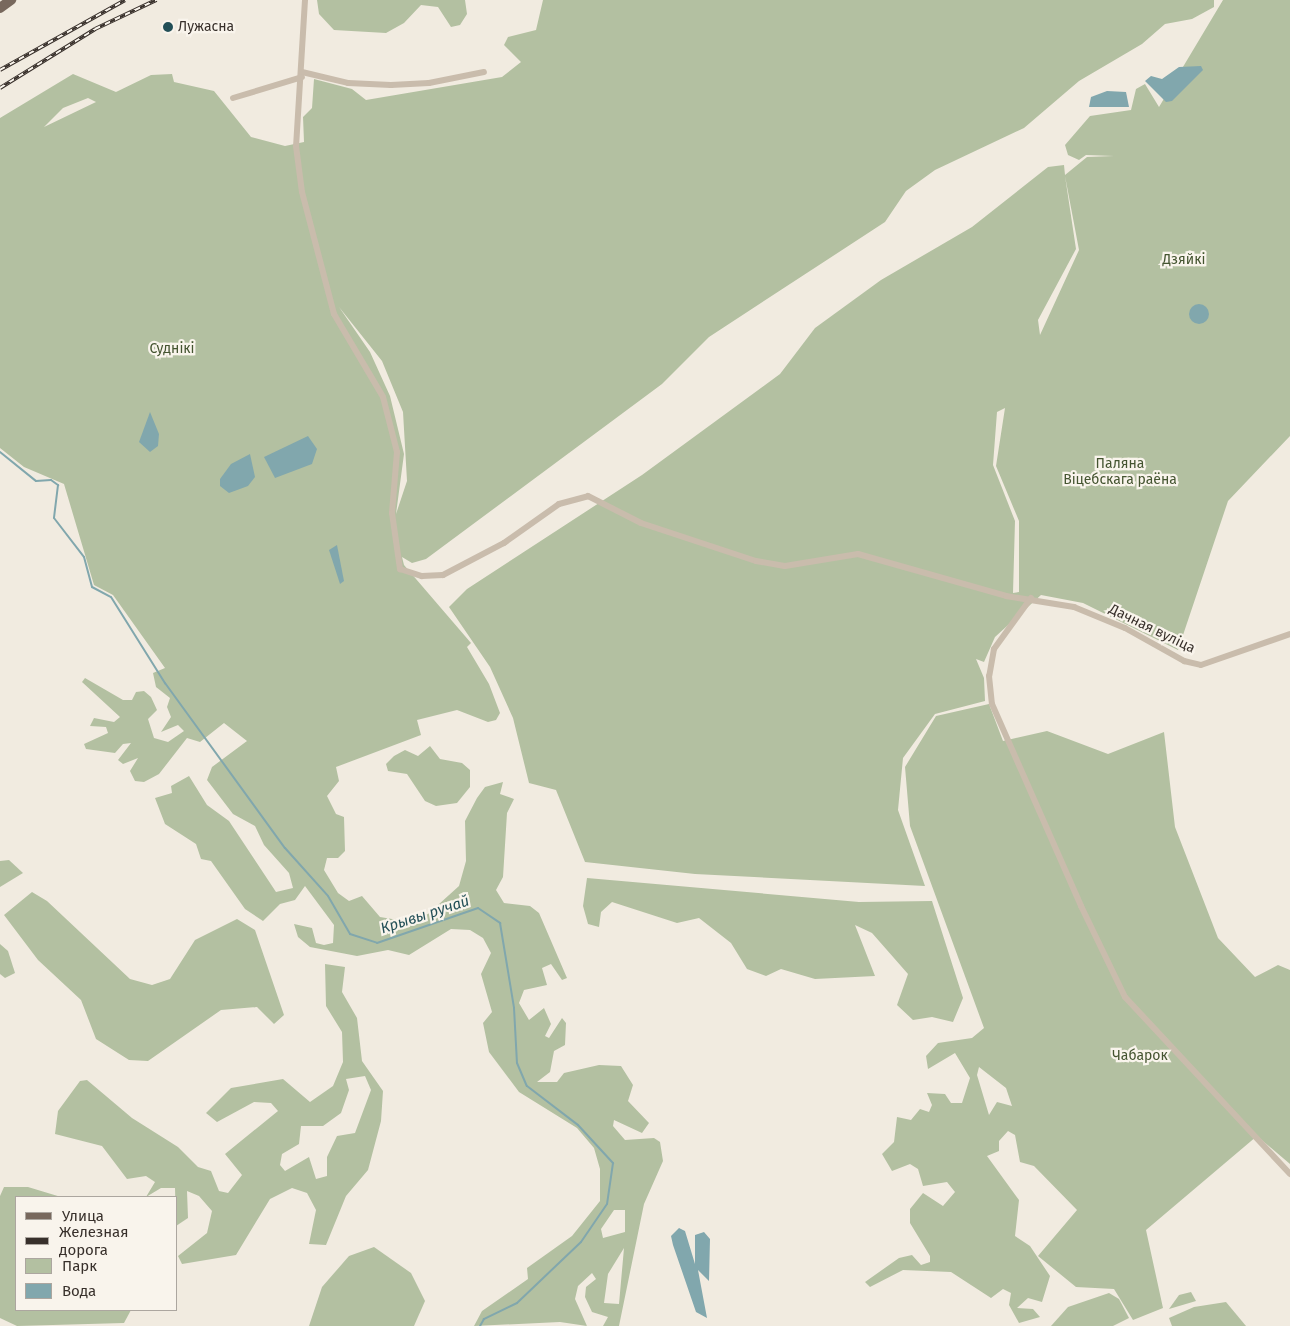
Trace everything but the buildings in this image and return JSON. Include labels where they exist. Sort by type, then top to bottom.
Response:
[{"type":"main road","points":[[0,8],[11,0]]},
{"type":"street","points":[[302,74],[306,0]]},
{"type":"street","points":[[233,98],[302,74],[348,83],[391,85],[429,84],[484,72]]},
{"type":"street","name":"Дачная вуліца","points":[[302,74],[296,146],[302,192],[334,314],[383,397],[397,452],[392,513],[400,569],[422,576],[443,574],[504,543],[578,496],[681,538],[756,561],[785,566],[858,554],[1006,596],[1031,598],[1074,607],[1125,628],[1184,661],[1201,665],[1290,634]]},
{"type":"street","points":[[1031,598],[994,649],[989,676],[992,704],[1081,906],[1125,997],[1290,1174]]},
{"type":"green space","points":[[317,0],[465,0],[467,14],[460,25],[451,27],[438,7],[421,5],[404,23],[386,33],[334,30],[319,14]]},
{"type":"green space","name":"Суднікі","points":[[543,0],[1214,0],[1214,7],[1192,19],[1165,24],[1142,44],[1079,81],[1024,128],[935,170],[906,191],[885,222],[709,337],[662,384],[426,559],[412,563],[402,557],[404,565],[471,643],[467,647],[489,684],[500,713],[496,720],[488,722],[457,710],[417,720],[421,735],[336,767],[339,781],[327,796],[336,814],[344,817],[345,851],[338,858],[327,858],[324,870],[338,893],[349,901],[362,896],[380,917],[404,921],[428,914],[459,886],[466,861],[465,821],[485,787],[503,782],[500,794],[514,799],[507,813],[503,877],[496,890],[504,903],[530,906],[539,913],[567,978],[562,980],[551,964],[542,968],[547,985],[524,990],[519,1003],[529,1020],[544,1008],[551,1024],[545,1036],[549,1038],[562,1018],[566,1023],[565,1045],[554,1051],[550,1072],[537,1082],[557,1082],[564,1073],[599,1065],[621,1066],[633,1085],[628,1101],[649,1123],[642,1133],[614,1120],[613,1126],[625,1140],[654,1138],[660,1142],[663,1161],[644,1204],[619,1326],[603,1326],[608,1317],[592,1312],[585,1297],[586,1287],[596,1279],[592,1273],[578,1286],[575,1299],[587,1326],[560,1322],[474,1326],[482,1311],[528,1279],[527,1268],[572,1236],[600,1201],[600,1169],[594,1148],[577,1128],[519,1092],[489,1052],[483,1023],[492,1012],[481,974],[491,953],[483,938],[470,930],[451,929],[409,955],[388,950],[357,956],[310,947],[298,937],[294,924],[312,928],[316,943],[324,945],[333,943],[334,925],[305,886],[295,900],[280,904],[263,921],[245,909],[211,861],[201,859],[196,844],[165,824],[155,798],[172,793],[171,786],[189,776],[207,805],[229,821],[276,892],[293,888],[289,873],[264,845],[255,826],[233,814],[207,780],[212,767],[247,741],[224,723],[200,742],[187,738],[159,774],[144,782],[135,781],[130,771],[138,758],[123,764],[118,760],[131,743],[123,744],[115,753],[86,749],[84,744],[108,733],[106,727],[90,726],[94,718],[114,722],[120,717],[82,682],[85,678],[123,700],[132,700],[136,692],[144,691],[151,697],[157,710],[148,719],[154,738],[168,742],[184,731],[178,725],[161,732],[171,717],[167,707],[170,698],[156,687],[153,673],[165,668],[113,595],[94,585],[64,484],[24,467],[0,448],[0,118],[73,74],[116,92],[151,75],[172,74],[174,82],[214,91],[251,137],[285,146],[304,142],[303,117],[312,108],[314,79],[352,89],[366,100],[502,77],[521,62],[504,45],[508,37],[536,30]],"holes":[[[88,98],[96,102],[44,127],[63,108]],[[339,307],[382,361],[403,412],[407,481],[396,514],[404,454],[390,396],[370,352]],[[614,1210],[625,1210],[625,1232],[603,1238],[601,1229]],[[624,1248],[619,1304],[604,1303],[608,1274]]]},
{"type":"green space","points":[[1223,0],[1290,0],[1290,436],[1228,501],[1178,650],[1083,603],[1041,595],[995,637],[984,662],[976,659],[984,678],[985,701],[935,714],[903,758],[898,810],[925,886],[695,874],[585,862],[556,790],[529,783],[513,718],[490,667],[449,607],[467,589],[642,475],[780,374],[815,328],[881,280],[972,227],[1048,167],[1064,165],[1065,175],[1087,157],[1114,156],[1086,155],[1079,160],[1068,155],[1065,145],[1090,116],[1131,110],[1136,89],[1145,84],[1159,107]],"holes":[[[1065,176],[1079,250],[1040,335],[1038,320],[1076,249]],[[1005,408],[996,466],[1019,521],[1019,592],[1013,593],[1015,521],[993,465],[997,412]]]},
{"type":"green space","name":"Чабарок","points":[[989,704],[1003,741],[1047,731],[1108,754],[1164,732],[1175,827],[1218,938],[1255,977],[1278,965],[1290,970],[1290,1164],[1257,1136],[1146,1230],[1163,1308],[1133,1320],[1114,1289],[1076,1287],[1038,1256],[1077,1210],[1034,1166],[1020,1162],[1015,1135],[1008,1131],[999,1141],[999,1151],[987,1156],[1019,1200],[1015,1236],[1030,1246],[1050,1276],[1042,1302],[1028,1298],[1017,1308],[1033,1309],[1040,1317],[1019,1323],[1009,1305],[1011,1293],[1003,1289],[991,1298],[951,1272],[903,1270],[870,1287],[865,1282],[899,1258],[912,1255],[921,1265],[930,1262],[930,1256],[910,1223],[910,1209],[923,1193],[943,1206],[955,1192],[947,1182],[923,1186],[918,1169],[910,1164],[892,1171],[882,1154],[894,1142],[897,1117],[911,1120],[920,1109],[929,1112],[932,1105],[927,1093],[945,1094],[951,1103],[962,1103],[970,1078],[955,1053],[928,1069],[926,1056],[938,1043],[972,1038],[984,1028],[910,826],[905,767],[936,716]],"holes":[[[979,1067],[1006,1088],[1012,1106],[997,1102],[989,1115],[977,1075]]]},
{"type":"green space","points":[[430,746],[440,759],[462,763],[470,770],[470,787],[457,803],[436,806],[425,801],[407,774],[388,771],[386,764],[394,756],[405,750],[418,756]]},
{"type":"green space","points":[[9,860],[23,873],[0,887],[0,861]]},
{"type":"green space","points":[[587,878],[859,902],[932,901],[963,998],[953,1022],[932,1017],[913,1020],[897,1005],[908,974],[872,933],[855,925],[875,976],[815,979],[781,969],[766,976],[747,969],[731,943],[699,918],[677,923],[612,902],[601,912],[599,927],[588,924],[583,906]]},
{"type":"green space","points":[[32,892],[47,901],[130,979],[152,985],[170,979],[195,940],[237,919],[255,930],[284,1015],[274,1024],[257,1007],[221,1010],[148,1061],[129,1060],[96,1039],[81,1000],[38,960],[4,915]]},
{"type":"green space","points":[[0,944],[8,951],[15,973],[5,978],[0,974]]},
{"type":"green space","points":[[325,964],[345,967],[342,992],[357,1018],[362,1061],[383,1091],[381,1121],[368,1170],[346,1196],[326,1245],[309,1244],[316,1210],[307,1193],[292,1188],[270,1199],[236,1255],[182,1264],[178,1256],[207,1233],[212,1211],[199,1196],[187,1191],[188,1218],[178,1225],[178,1196],[175,1196],[175,1188],[161,1188],[147,1196],[155,1182],[146,1176],[127,1179],[102,1146],[55,1134],[58,1111],[80,1081],[87,1080],[132,1118],[178,1147],[198,1167],[211,1171],[219,1191],[228,1193],[242,1175],[225,1154],[278,1111],[271,1103],[254,1102],[217,1122],[206,1113],[231,1088],[283,1079],[310,1102],[333,1086],[343,1062],[342,1032],[326,1006]],"holes":[[[365,1076],[371,1090],[355,1133],[337,1136],[327,1157],[327,1176],[316,1179],[309,1157],[285,1171],[280,1165],[282,1154],[299,1144],[301,1126],[323,1126],[341,1113],[349,1090],[346,1079]]]},
{"type":"green space","points":[[4,1187],[28,1187],[58,1196],[15,1196],[15,1311],[130,1311],[124,1323],[17,1326],[0,1318],[0,1196]]},
{"type":"green space","points":[[374,1247],[411,1273],[425,1301],[414,1326],[309,1326],[322,1287],[349,1256]]},
{"type":"green space","points":[[1191,1292],[1196,1301],[1169,1309],[1179,1295]]},
{"type":"green space","points":[[1109,1293],[1119,1299],[1129,1318],[1113,1326],[1051,1326],[1068,1307]]},
{"type":"green space","points":[[1226,1302],[1246,1326],[1172,1326],[1169,1318],[1194,1307]]},
{"type":"water","points":[[1201,66],[1203,70],[1172,101],[1166,102],[1145,81],[1151,76],[1162,79],[1179,67]]},
{"type":"water","points":[[1107,91],[1126,92],[1129,107],[1089,107],[1091,97]]},
{"type":"water","points":[[1199,304],[1206,307],[1209,314],[1206,321],[1199,324],[1192,321],[1189,314],[1192,307]]},
{"type":"water","points":[[150,412],[159,434],[158,446],[150,452],[139,442]]},
{"type":"water","points":[[308,436],[317,449],[312,464],[275,478],[264,457]]},
{"type":"water","points":[[250,454],[255,477],[248,486],[229,493],[220,486],[220,479],[231,464]]},
{"type":"water","points":[[337,545],[344,581],[340,584],[329,550]]},
{"type":"water","points":[[679,1228],[685,1231],[695,1264],[695,1235],[704,1232],[710,1239],[709,1281],[698,1270],[707,1318],[696,1312],[673,1245],[671,1236]]},
{"type":"waterway","name":"Крывы ручай","points":[[0,452],[36,481],[51,480],[58,485],[54,518],[84,557],[92,587],[111,597],[165,683],[285,848],[328,896],[350,934],[377,943],[478,908],[500,923],[514,1008],[517,1063],[527,1086],[578,1125],[613,1163],[607,1204],[581,1242],[517,1303],[484,1319],[480,1326]]},
{"type":"railway","points":[[0,70],[125,0]]},
{"type":"railway","points":[[0,88],[95,29],[156,0]]},
{"type":"place","name":"Лужасна","points":[[168,27]]},
{"type":"park label","name":"Дзяйкі","points":[[1184,260]]},
{"type":"park label","name":"Паляна Віцебскага раёна","points":[[1120,472]]}]
